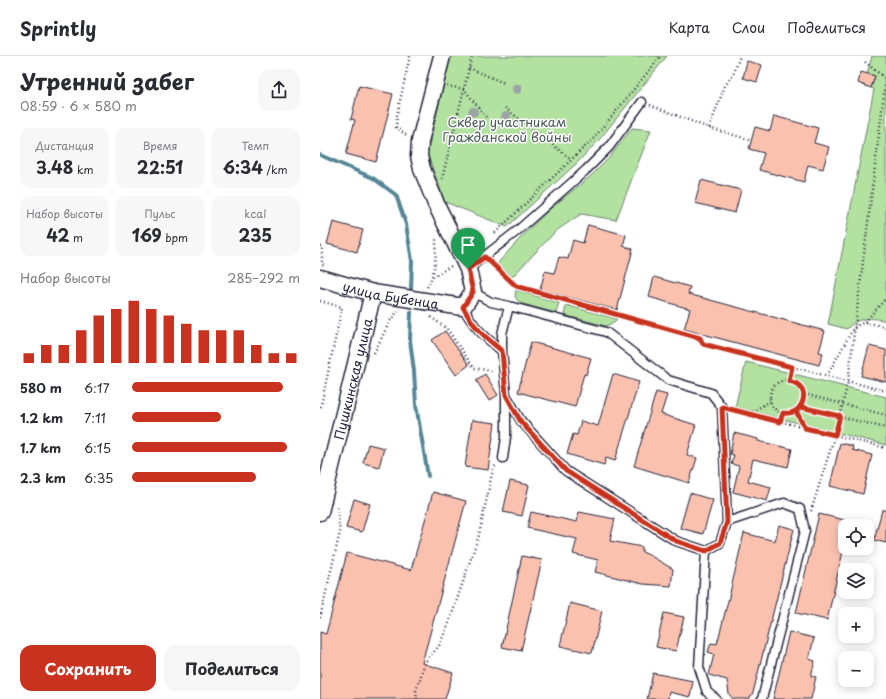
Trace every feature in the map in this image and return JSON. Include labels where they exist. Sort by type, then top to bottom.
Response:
[{"type":"street","points":[[442,56],[420,141],[419,156],[422,169],[473,292],[463,307]]},
{"type":"street","name":"улица Бубенца","points":[[320,278],[373,292],[463,307]]},
{"type":"street","name":"Пушкинская улица","points":[[320,512],[373,292]]},
{"type":"lane","points":[[462,266],[485,257],[586,170],[609,147],[642,102]]},
{"type":"lane","points":[[473,292],[491,302],[606,332],[668,380],[711,393],[722,407],[727,522],[720,543],[706,551],[676,541],[566,471],[521,422],[506,395]]},
{"type":"lane","points":[[504,458],[506,437],[506,395],[502,334],[509,306]]},
{"type":"lane","points":[[463,307],[479,332],[502,351]]},
{"type":"lane","points":[[727,522],[784,503],[800,509],[805,530],[762,699]]},
{"type":"lane","points":[[706,551],[699,667],[707,692],[716,699]]},
{"type":"path","points":[[440,186],[472,56]]},
{"type":"path","points":[[491,237],[595,137],[661,56]]},
{"type":"path","points":[[709,128],[725,86],[733,75],[740,56]]},
{"type":"path","points":[[805,530],[835,435],[848,382],[886,79],[865,62]]},
{"type":"path","points":[[469,68],[504,83]]},
{"type":"path","points":[[435,83],[464,89],[486,117]]},
{"type":"path","points":[[642,102],[709,128],[751,140]]},
{"type":"path","points":[[505,108],[571,159]]},
{"type":"path","points":[[485,257],[516,286],[700,338],[703,344],[886,391]]},
{"type":"path","points":[[433,277],[462,266]]},
{"type":"path","points":[[828,376],[854,327],[865,322],[886,298]]},
{"type":"path","points":[[320,301],[342,307],[320,410]]},
{"type":"path","points":[[371,359],[390,321],[399,310]]},
{"type":"path","points":[[427,312],[430,317],[447,329],[474,368],[504,373]]},
{"type":"path","points":[[865,322],[886,327]]},
{"type":"path","points":[[789,381],[792,367]]},
{"type":"path","points":[[789,381],[796,383],[804,394],[804,401],[801,407],[791,414],[783,413],[774,407],[770,401],[772,390],[775,385],[780,382],[789,381]]},
{"type":"path","points":[[804,394],[886,415]]},
{"type":"path","points":[[749,414],[770,401]]},
{"type":"path","points":[[722,407],[886,448]]},
{"type":"path","points":[[801,407],[886,428]]},
{"type":"path","points":[[796,411],[805,428]]},
{"type":"path","points":[[780,422],[783,413]]},
{"type":"path","points":[[417,699],[416,691],[425,662],[439,646],[449,623],[478,535],[493,469],[504,458]]},
{"type":"path","points":[[320,618],[340,532],[336,500]]},
{"type":"green space","name":"Сквер участникам Гражданской войны","points":[[451,56],[667,56],[599,140],[577,163],[507,227],[445,202],[427,153]]},
{"type":"green space","points":[[872,56],[886,56],[886,321],[875,319],[860,320],[855,322],[847,329],[828,324],[874,89],[871,88],[875,76],[867,74]]},
{"type":"green space","points":[[632,128],[651,130],[616,220],[581,214],[556,231],[512,277],[497,264],[524,234],[551,208],[592,175],[609,158]]},
{"type":"green space","points":[[516,290],[559,303],[556,313],[519,302],[515,297]]},
{"type":"green space","points":[[566,305],[617,319],[606,326],[564,315]]},
{"type":"green space","points":[[746,362],[886,397],[886,445],[735,407]]},
{"type":"building","points":[[747,61],[762,65],[757,82],[743,78]]},
{"type":"building","points":[[861,72],[875,76],[871,88],[858,83]]},
{"type":"building","points":[[359,86],[393,94],[376,162],[346,154],[355,120],[351,119]]},
{"type":"building","points":[[774,116],[818,128],[814,143],[829,147],[823,169],[808,165],[804,182],[759,170],[764,153],[749,149],[755,127],[770,131]]},
{"type":"building","points":[[701,180],[741,190],[735,213],[695,203]]},
{"type":"building","points":[[333,222],[363,230],[357,252],[327,244]]},
{"type":"building","points":[[588,225],[626,235],[623,246],[633,249],[617,310],[540,290],[545,271],[554,273],[559,257],[568,259],[573,240],[583,243]]},
{"type":"building","points":[[654,277],[690,287],[688,294],[825,331],[819,352],[823,353],[819,365],[684,329],[690,309],[649,297]]},
{"type":"building","points":[[445,331],[469,365],[456,375],[432,340]]},
{"type":"building","points":[[531,342],[591,358],[586,375],[584,374],[575,407],[518,392]]},
{"type":"building","points":[[869,346],[886,350],[886,382],[861,376]]},
{"type":"building","points":[[485,374],[498,395],[489,401],[476,380]]},
{"type":"building","points":[[613,374],[639,382],[615,461],[606,458],[604,465],[567,454],[573,434],[577,435],[581,421],[598,426]]},
{"type":"building","points":[[656,392],[667,395],[661,414],[696,425],[687,455],[697,458],[689,483],[634,466]]},
{"type":"building","points":[[472,420],[495,423],[488,470],[465,467]]},
{"type":"building","points":[[734,433],[758,439],[758,441],[792,449],[788,467],[753,459],[748,481],[771,487],[767,501],[733,492],[739,466],[731,464],[734,455],[730,454]]},
{"type":"building","points":[[840,443],[853,446],[852,450],[872,455],[863,494],[830,486]]},
{"type":"building","points":[[368,444],[384,448],[379,467],[363,463]]},
{"type":"building","points":[[510,481],[529,485],[522,516],[503,512]]},
{"type":"building","points":[[433,492],[466,501],[422,663],[453,673],[445,699],[320,699],[320,632],[326,634],[347,553],[411,570]]},
{"type":"building","points":[[690,493],[713,500],[703,534],[680,528]]},
{"type":"building","points":[[354,499],[370,504],[362,532],[346,528]]},
{"type":"building","points":[[882,510],[886,510],[886,543],[874,540]]},
{"type":"building","points":[[531,512],[577,522],[579,512],[615,519],[610,541],[642,547],[642,552],[673,569],[671,586],[643,584],[595,572],[598,560],[573,554],[577,539],[527,528]]},
{"type":"building","points":[[819,514],[841,519],[838,519],[838,555],[842,555],[840,563],[838,563],[838,573],[827,620],[796,613]]},
{"type":"building","points":[[779,525],[794,529],[753,693],[749,699],[733,699],[729,694],[727,680],[709,675],[714,654],[708,652],[711,643],[717,644],[744,533],[775,541]]},
{"type":"building","points":[[522,556],[542,560],[521,651],[502,647]]},
{"type":"building","points":[[570,603],[602,611],[592,653],[560,646]]},
{"type":"building","points":[[664,613],[684,617],[676,651],[656,647]]},
{"type":"building","points":[[789,632],[814,638],[809,659],[815,661],[811,676],[816,677],[811,699],[773,699]]},
{"type":"building","points":[[653,673],[693,681],[690,697],[669,692],[668,699],[647,699]]},
{"type":"waterway","points":[[320,155],[373,178],[396,195],[406,224],[412,261],[411,289]]},
{"type":"waterway","points":[[411,312],[410,340],[416,405],[428,476]]},
{"type":"route","points":[[468,269],[473,292],[463,307],[479,332],[502,351],[506,395],[521,422],[566,471],[676,541],[706,551],[720,543],[727,522],[722,407],[780,422],[783,413],[791,414],[801,407],[840,416],[835,435],[805,428],[796,411],[801,407],[804,401],[804,394],[796,383],[789,381],[792,367],[703,344],[700,338],[516,286],[485,257],[468,269]]}]
